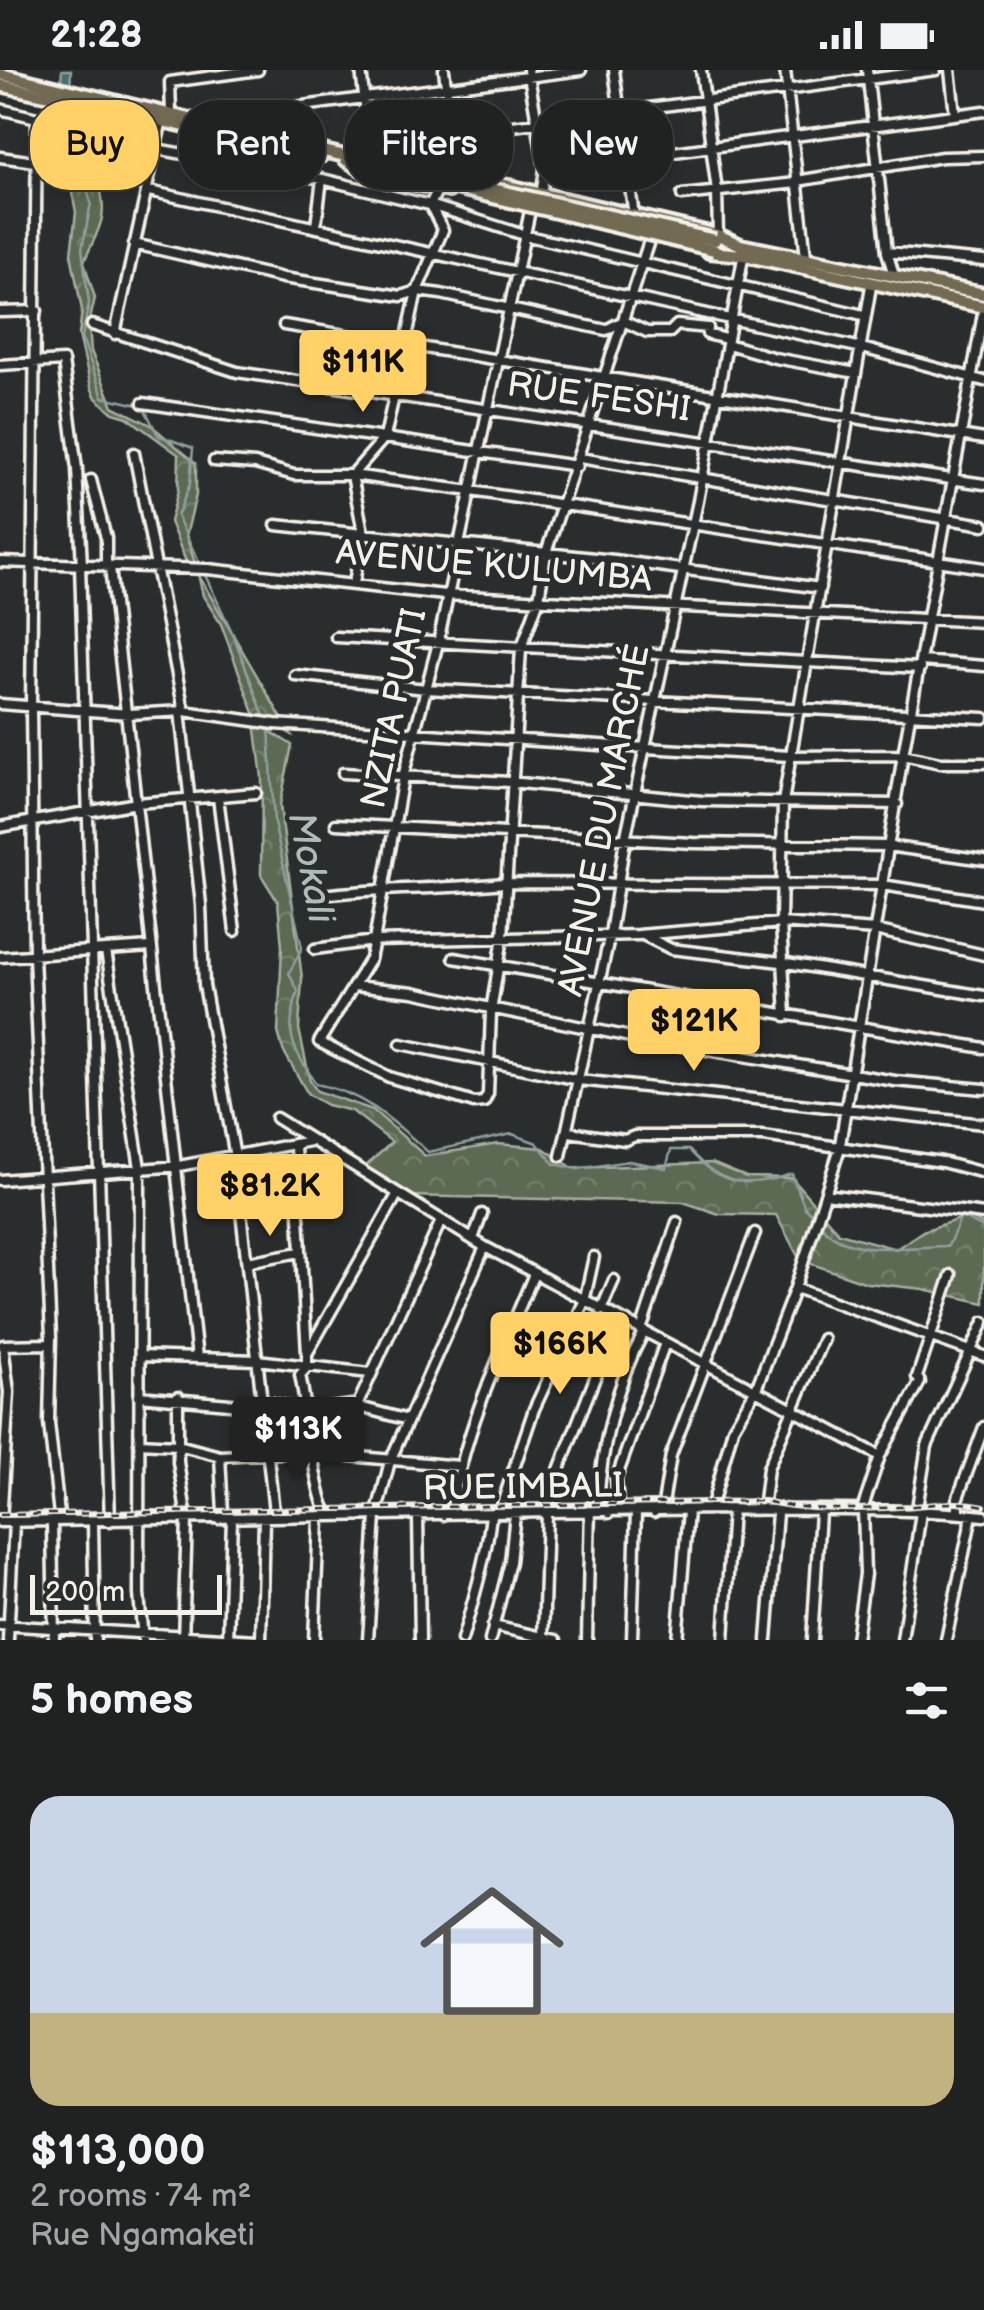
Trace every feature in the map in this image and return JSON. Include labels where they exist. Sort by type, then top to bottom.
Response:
[{"type":"highway","points":[[0,74],[76,102],[161,124],[345,158]]},
{"type":"highway","points":[[0,85],[56,92],[80,90],[345,158]]},
{"type":"highway","points":[[513,188],[634,216],[743,253],[806,257],[984,301]]},
{"type":"highway","points":[[442,190],[650,238],[743,253],[871,286],[984,301]]},
{"type":"highway","points":[[486,190],[716,241]]},
{"type":"street","points":[[171,114],[169,82],[258,70]]},
{"type":"street","points":[[361,70],[364,99]]},
{"type":"street","points":[[444,70],[447,100]]},
{"type":"street","points":[[325,104],[582,70]]},
{"type":"street","points":[[614,70],[618,100]]},
{"type":"street","points":[[701,70],[717,192],[716,241]]},
{"type":"street","points":[[785,70],[806,257]]},
{"type":"street","points":[[673,104],[787,91],[867,75],[936,70]]},
{"type":"street","points":[[950,70],[955,114]]},
{"type":"street","points":[[529,74],[533,101]]},
{"type":"street","points":[[867,75],[887,252],[894,276]]},
{"type":"street","points":[[0,109],[30,116]]},
{"type":"street","points":[[673,149],[984,111]]},
{"type":"street","points":[[159,130],[161,124]]},
{"type":"street","points":[[682,195],[797,182],[952,156],[984,156]]},
{"type":"street","points":[[0,157],[30,161]]},
{"type":"street","points":[[325,180],[430,205],[524,235],[863,315]]},
{"type":"street","points":[[35,190],[31,707],[34,956],[49,1423],[59,1515],[52,1522],[54,1640]]},
{"type":"street","points":[[316,226],[321,190]]},
{"type":"street","points":[[430,205],[438,190]]},
{"type":"street","points":[[527,209],[543,190]]},
{"type":"street","points":[[631,190],[634,216]]},
{"type":"street","points":[[115,334],[149,191],[631,296],[731,323],[862,348],[984,381]]},
{"type":"street","points":[[352,476],[385,437],[418,291],[443,230],[430,205]]},
{"type":"street","name":"NZITA PUATI","points":[[487,1060],[488,1094],[484,1102],[474,1103],[389,1077],[322,1048],[319,1042],[354,986],[374,941],[404,776],[418,734],[460,544],[527,209]]},
{"type":"street","points":[[487,1060],[503,937],[506,833],[521,649],[539,599],[546,553],[607,378],[650,238]]},
{"type":"street","points":[[134,244],[283,278],[401,296],[418,291],[606,330],[623,322],[646,332],[670,332],[677,324],[708,328],[707,334],[726,338],[728,344],[856,373]]},
{"type":"street","points":[[887,252],[984,260]]},
{"type":"street","name":"AVENUE DU MARCHÉ","points":[[561,1156],[610,934],[625,840],[638,795],[743,253]]},
{"type":"street","points":[[786,1016],[780,844],[784,802],[862,348],[863,315],[871,286]]},
{"type":"street","points":[[711,1508],[732,1428],[756,1389],[795,1288],[839,1150],[865,976],[984,301]]},
{"type":"street","points":[[0,312],[37,311]]},
{"type":"street","name":"RUE FESHI","points":[[92,325],[237,372],[984,484]]},
{"type":"street","points":[[284,325],[850,414],[984,439]]},
{"type":"street","points":[[0,364],[63,362],[77,470],[89,952],[110,1520]]},
{"type":"street","points":[[142,402],[478,452],[701,478],[984,526]]},
{"type":"street","points":[[4,1625],[95,1635],[259,1640],[264,1519],[274,1512],[235,1157],[204,986],[182,711],[134,453]]},
{"type":"street","points":[[214,461],[256,464],[294,474],[352,476],[471,491],[984,568]]},
{"type":"street","points":[[352,476],[363,532],[354,582]]},
{"type":"street","points":[[91,480],[106,538],[130,714],[151,948],[179,1166],[197,1358]]},
{"type":"street","points":[[276,525],[546,553],[820,588]]},
{"type":"street","name":"AVENUE KULUMBA","points":[[0,562],[208,569],[446,595],[984,622]]},
{"type":"street","points":[[336,638],[806,664],[984,666]]},
{"type":"street","points":[[295,675],[426,688],[984,718]]},
{"type":"street","points":[[0,704],[130,714],[182,711],[305,726],[646,748],[790,756],[903,755],[940,763],[984,763]]},
{"type":"street","points":[[342,774],[510,782],[638,795],[897,804]]},
{"type":"street","points":[[0,827],[87,815],[137,803],[256,793]]},
{"type":"street","points":[[218,796],[235,930]]},
{"type":"street","points":[[336,824],[625,840],[888,846],[984,860]]},
{"type":"street","points":[[323,895],[382,887],[458,888],[504,883],[882,886],[984,901]]},
{"type":"street","points":[[314,949],[374,941],[638,935],[781,923],[875,930],[984,955]]},
{"type":"street","points":[[638,935],[671,949],[782,962],[984,996]]},
{"type":"street","points":[[0,957],[151,948]]},
{"type":"street","points":[[106,951],[140,1168],[139,1594],[144,1637]]},
{"type":"street","points":[[454,958],[857,1030],[984,1048]]},
{"type":"street","points":[[354,986],[413,992],[588,1029],[926,1085],[984,1089]]},
{"type":"street","points":[[401,1044],[579,1080],[984,1124]]},
{"type":"street","points":[[276,1118],[485,1247],[880,1456]]},
{"type":"street","points":[[569,1132],[625,1140],[635,1136],[762,1136],[942,1162],[984,1172]]},
{"type":"street","points":[[0,1180],[179,1166],[310,1141]]},
{"type":"street","points":[[294,1147],[308,1353],[307,1367],[300,1375],[316,1454],[318,1497],[326,1510],[319,1518],[314,1640]]},
{"type":"street","points":[[825,1194],[984,1214]]},
{"type":"street","points":[[308,1353],[324,1332],[397,1196]]},
{"type":"street","points":[[473,1239],[482,1214]]},
{"type":"street","points":[[357,1406],[441,1221]]},
{"type":"street","points":[[587,1640],[590,1508],[598,1505],[600,1458],[676,1222]]},
{"type":"street","points":[[654,1512],[663,1504],[671,1455],[755,1233]]},
{"type":"street","points":[[368,1640],[376,1516],[390,1461],[485,1247]]},
{"type":"street","points":[[248,1262],[300,1252]]},
{"type":"street","points":[[462,1640],[476,1582],[484,1572],[491,1515],[502,1507],[534,1409],[584,1302],[594,1257]]},
{"type":"street","points":[[443,1515],[452,1508],[459,1466],[485,1388],[500,1364],[534,1274]]},
{"type":"street","points":[[856,1640],[865,1574],[863,1507],[880,1456],[920,1382],[917,1377],[951,1276]]},
{"type":"street","points":[[600,1310],[614,1280]]},
{"type":"street","points":[[795,1288],[984,1356]]},
{"type":"street","points":[[544,1639],[547,1514],[574,1422],[618,1319]]},
{"type":"street","points":[[902,1640],[927,1446],[984,1322]]},
{"type":"street","points":[[756,1509],[764,1501],[768,1468],[823,1339]]},
{"type":"street","points":[[610,1512],[618,1504],[616,1479],[665,1343]]},
{"type":"street","points":[[1,1522],[8,1392],[2,1345],[48,1344]]},
{"type":"street","points":[[140,1356],[257,1360],[370,1373]]},
{"type":"street","points":[[140,1396],[242,1405],[261,1400],[308,1411],[357,1406],[408,1420]]},
{"type":"street","points":[[178,1397],[178,1445],[186,1512],[182,1520],[184,1637]]},
{"type":"street","points":[[958,1510],[957,1500],[984,1427]]},
{"type":"street","points":[[138,1445],[141,1440],[220,1456],[266,1452],[316,1454],[459,1466]]},
{"type":"street","points":[[219,1520],[223,1513],[220,1456]]},
{"type":"street","name":"RUE IMBALI","points":[[1,1522],[711,1508],[777,1513],[958,1510],[984,1516]]},
{"type":"street","points":[[724,1640],[732,1509]]},
{"type":"street","points":[[677,1640],[688,1511]]},
{"type":"street","points":[[632,1640],[636,1512]]},
{"type":"street","points":[[812,1640],[820,1512]]},
{"type":"street","points":[[767,1640],[777,1513]]},
{"type":"street","points":[[490,1640],[510,1562],[514,1514]]},
{"type":"street","points":[[946,1640],[972,1515]]},
{"type":"street","points":[[418,1516],[420,1640]]},
{"type":"street","points":[[228,1638],[232,1519]]},
{"type":"street","points":[[93,1521],[95,1635]]},
{"type":"street","points":[[8,1640],[4,1625],[14,1522]]},
{"type":"street","points":[[493,1626],[556,1640]]},
{"type":"green space","points":[[72,190],[101,190],[100,224],[84,262],[95,298],[89,324],[91,351],[113,406],[151,425],[196,463],[196,495],[186,536],[200,578],[291,734],[254,713],[221,624],[203,596],[198,574],[185,559],[170,522],[178,490],[179,455],[127,417],[113,413],[96,398],[91,387],[79,335],[82,310],[71,254],[76,212]]},
{"type":"green space","points":[[255,722],[292,745],[280,805],[302,978],[299,1029],[310,1081],[317,1091],[373,1110],[425,1156],[498,1144],[543,1148],[573,1168],[712,1163],[746,1177],[792,1178],[839,1233],[896,1249],[923,1231],[968,1216],[984,1225],[984,1303],[923,1289],[867,1283],[800,1260],[776,1215],[719,1214],[683,1202],[404,1196],[366,1166],[392,1142],[352,1111],[327,1105],[308,1094],[283,1050],[278,1032],[282,947],[278,902],[261,875],[262,778]]},
{"type":"water","points":[[62,70],[71,70],[70,100],[59,100]]},
{"type":"waterway","name":"Mokali","points":[[87,190],[91,203],[82,249],[89,303],[82,338],[103,397],[143,406],[158,435],[193,448],[190,484],[177,516],[233,634],[265,719]]},
{"type":"waterway","name":"Mokali","points":[[269,726],[274,823],[302,948],[289,973],[298,991],[291,1031],[296,1050],[316,1084],[363,1101],[428,1152],[512,1134],[537,1143],[554,1164],[578,1169],[629,1161],[666,1168],[671,1150],[689,1150],[713,1171],[736,1181],[761,1181],[792,1174],[805,1208],[816,1217]]},
{"type":"waterway","name":"Mokali","points":[[820,1223],[844,1242],[879,1248],[948,1246],[961,1217],[984,1228]]},
{"type":"railway","points":[[0,1515],[764,1501],[831,1509],[951,1503],[984,1506]]}]
